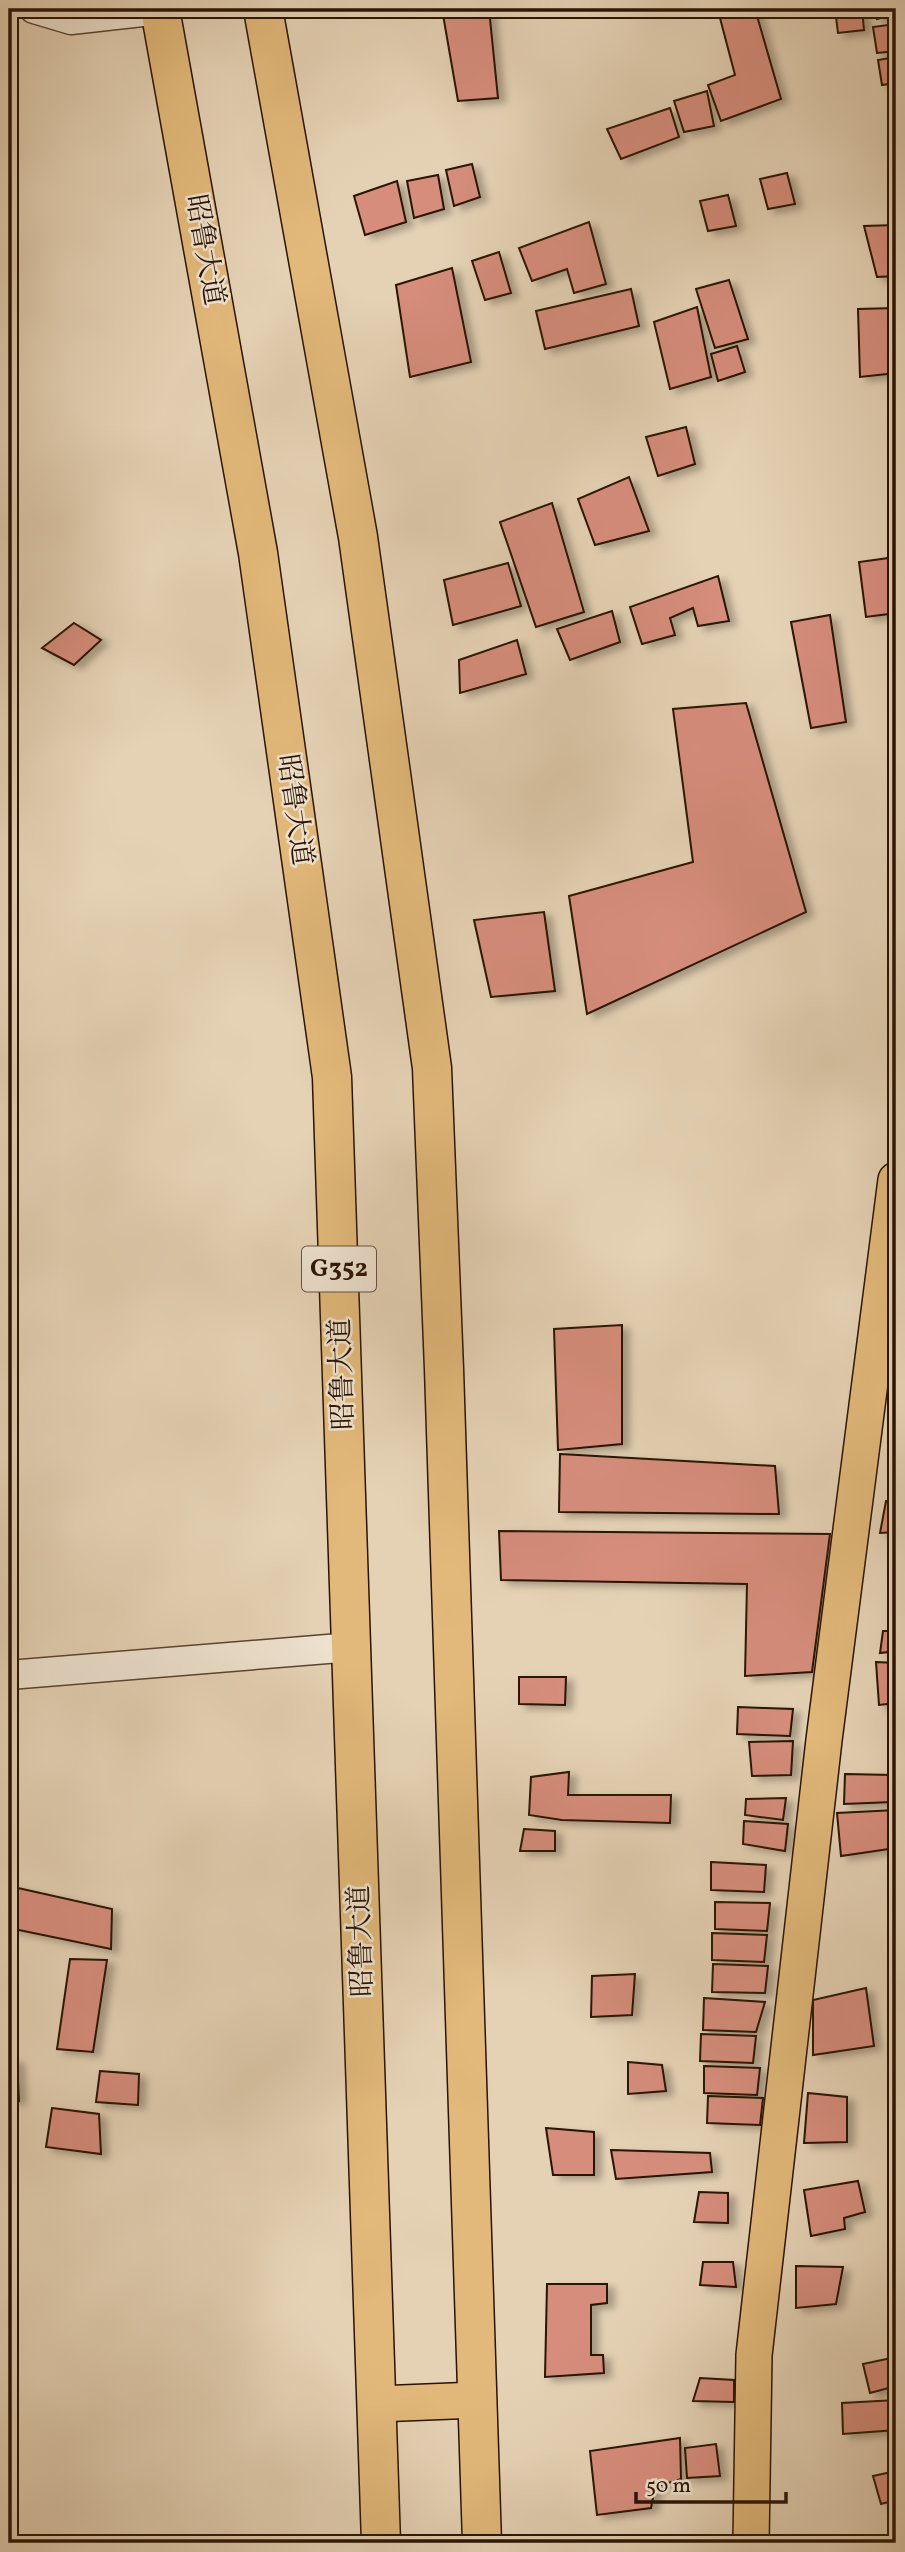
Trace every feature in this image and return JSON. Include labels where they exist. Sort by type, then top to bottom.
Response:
[{"type":"highway","name":"昭鲁大道","points":[[162,9],[258,553],[332,1077],[381,2543]]},
{"type":"highway","points":[[263,9],[358,537],[432,1068],[482,2543]]},
{"type":"main road","points":[[751,2543],[754,2355],[824,1740],[896,1181]]},
{"type":"main road","points":[[377,2403],[477,2400]]},
{"type":"street","points":[[34,9],[71,19],[162,9]]},
{"type":"street","points":[[9,1675],[352,1647]]},
{"type":"building","points":[[442,9],[489,9],[498,98],[458,101]]},
{"type":"building","points":[[740,9],[755,9],[781,99],[721,121],[708,85],[735,75],[720,18]]},
{"type":"building","points":[[835,9],[862,9],[864,30],[838,33]]},
{"type":"building","points":[[874,9],[896,9],[896,14],[877,19]]},
{"type":"building","points":[[896,24],[896,51],[877,53],[873,27]]},
{"type":"building","points":[[896,57],[896,83],[882,85],[878,60]]},
{"type":"building","points":[[707,91],[714,126],[684,132],[674,101]]},
{"type":"building","points":[[670,108],[679,137],[621,159],[607,129]]},
{"type":"building","points":[[472,164],[480,197],[454,206],[446,170]]},
{"type":"building","points":[[787,173],[795,204],[768,209],[760,179]]},
{"type":"building","points":[[438,175],[444,209],[414,218],[407,181]]},
{"type":"building","points":[[397,181],[406,222],[365,235],[354,196]]},
{"type":"building","points":[[728,195],[736,226],[708,231],[700,201]]},
{"type":"building","points":[[589,222],[606,284],[574,293],[567,269],[532,281],[519,248]]},
{"type":"building","points":[[896,225],[896,276],[877,277],[864,226]]},
{"type":"building","points":[[499,252],[511,293],[485,300],[472,261]]},
{"type":"building","points":[[452,268],[471,362],[410,377],[396,285]]},
{"type":"building","points":[[729,280],[748,339],[715,348],[696,289]]},
{"type":"building","points":[[631,289],[639,326],[545,349],[536,311]]},
{"type":"building","points":[[697,307],[711,377],[670,389],[654,322]]},
{"type":"building","points":[[896,308],[896,373],[860,377],[858,309]]},
{"type":"building","points":[[737,346],[745,372],[718,381],[711,354]]},
{"type":"building","points":[[686,427],[695,464],[658,476],[646,437]]},
{"type":"building","points":[[629,477],[649,531],[595,545],[578,499]]},
{"type":"building","points":[[552,503],[584,612],[536,627],[500,522]]},
{"type":"building","points":[[896,557],[896,613],[866,617],[859,562]]},
{"type":"building","points":[[508,563],[521,606],[453,625],[444,580]]},
{"type":"building","points":[[718,576],[729,621],[698,626],[693,608],[670,618],[675,635],[642,644],[630,607]]},
{"type":"building","points":[[612,611],[620,642],[570,660],[557,629]]},
{"type":"building","points":[[830,615],[846,722],[811,728],[791,622]]},
{"type":"building","points":[[74,623],[101,640],[74,665],[42,648]]},
{"type":"building","points":[[517,640],[526,674],[460,693],[459,660]]},
{"type":"building","points":[[746,703],[806,912],[587,1014],[569,896],[693,862],[673,709]]},
{"type":"building","points":[[544,912],[555,991],[491,997],[474,920]]},
{"type":"building","points":[[622,1325],[622,1444],[558,1450],[554,1329]]},
{"type":"building","points":[[560,1454],[775,1466],[779,1514],[559,1512]]},
{"type":"building","points":[[886,1501],[896,1502],[896,1532],[880,1533]]},
{"type":"building","points":[[499,1531],[830,1534],[812,1672],[745,1676],[747,1584],[501,1580]]},
{"type":"building","points":[[883,1631],[896,1631],[896,1651],[880,1653]]},
{"type":"building","points":[[876,1662],[896,1663],[896,1703],[879,1705]]},
{"type":"building","points":[[519,1677],[566,1677],[565,1705],[519,1704]]},
{"type":"building","points":[[738,1707],[793,1709],[790,1736],[737,1734]]},
{"type":"building","points":[[793,1741],[791,1775],[752,1776],[749,1742]]},
{"type":"building","points":[[569,1772],[568,1795],[671,1795],[670,1823],[562,1820],[529,1815],[531,1777]]},
{"type":"building","points":[[845,1774],[892,1775],[892,1802],[844,1804]]},
{"type":"building","points":[[786,1798],[783,1820],[745,1815],[746,1799]]},
{"type":"building","points":[[896,1810],[896,1848],[841,1856],[837,1813]]},
{"type":"building","points":[[744,1821],[788,1824],[785,1851],[743,1844]]},
{"type":"building","points":[[524,1829],[555,1831],[555,1851],[520,1851]]},
{"type":"building","points":[[711,1862],[766,1865],[764,1892],[711,1890]]},
{"type":"building","points":[[9,1886],[112,1909],[111,1949],[9,1928]]},
{"type":"building","points":[[715,1902],[770,1903],[767,1931],[715,1929]]},
{"type":"building","points":[[712,1933],[767,1935],[764,1962],[712,1960]]},
{"type":"building","points":[[70,1959],[107,1960],[93,2052],[57,2049]]},
{"type":"building","points":[[713,1964],[768,1966],[765,1993],[712,1992]]},
{"type":"building","points":[[635,1974],[632,2015],[591,2017],[592,1976]]},
{"type":"building","points":[[866,1988],[874,2046],[813,2055],[813,2000]]},
{"type":"building","points":[[704,1998],[765,2002],[756,2032],[703,2030]]},
{"type":"building","points":[[701,2034],[756,2036],[753,2063],[700,2061]]},
{"type":"building","points":[[9,2059],[17,2060],[19,2101],[9,2099]]},
{"type":"building","points":[[628,2062],[662,2065],[666,2091],[628,2094]]},
{"type":"building","points":[[704,2066],[760,2068],[757,2095],[704,2093]]},
{"type":"building","points":[[100,2071],[139,2074],[138,2105],[96,2102]]},
{"type":"building","points":[[808,2093],[847,2097],[847,2142],[804,2143]]},
{"type":"building","points":[[708,2096],[763,2098],[760,2125],[707,2123]]},
{"type":"building","points":[[52,2108],[99,2114],[101,2154],[46,2147]]},
{"type":"building","points":[[546,2128],[594,2132],[594,2175],[553,2175]]},
{"type":"building","points":[[611,2150],[710,2153],[712,2172],[616,2179]]},
{"type":"building","points":[[858,2181],[865,2212],[844,2218],[845,2229],[811,2236],[804,2190]]},
{"type":"building","points":[[699,2192],[728,2193],[728,2223],[694,2222]]},
{"type":"building","points":[[703,2262],[733,2262],[736,2287],[700,2285]]},
{"type":"building","points":[[796,2266],[843,2267],[836,2304],[796,2308]]},
{"type":"building","points":[[547,2284],[607,2284],[607,2303],[591,2305],[591,2355],[603,2355],[604,2373],[545,2377]]},
{"type":"building","points":[[896,2357],[896,2386],[870,2393],[863,2364]]},
{"type":"building","points":[[700,2378],[734,2380],[734,2402],[693,2401]]},
{"type":"building","points":[[896,2400],[896,2430],[843,2434],[842,2403]]},
{"type":"building","points":[[680,2438],[681,2479],[655,2487],[651,2508],[597,2515],[590,2451]]},
{"type":"building","points":[[716,2444],[720,2476],[687,2478],[685,2448]]},
{"type":"building","points":[[896,2471],[896,2500],[881,2504],[873,2476]]},
{"type":"building","points":[[713,2537],[714,2543],[683,2543],[683,2541]]}]
